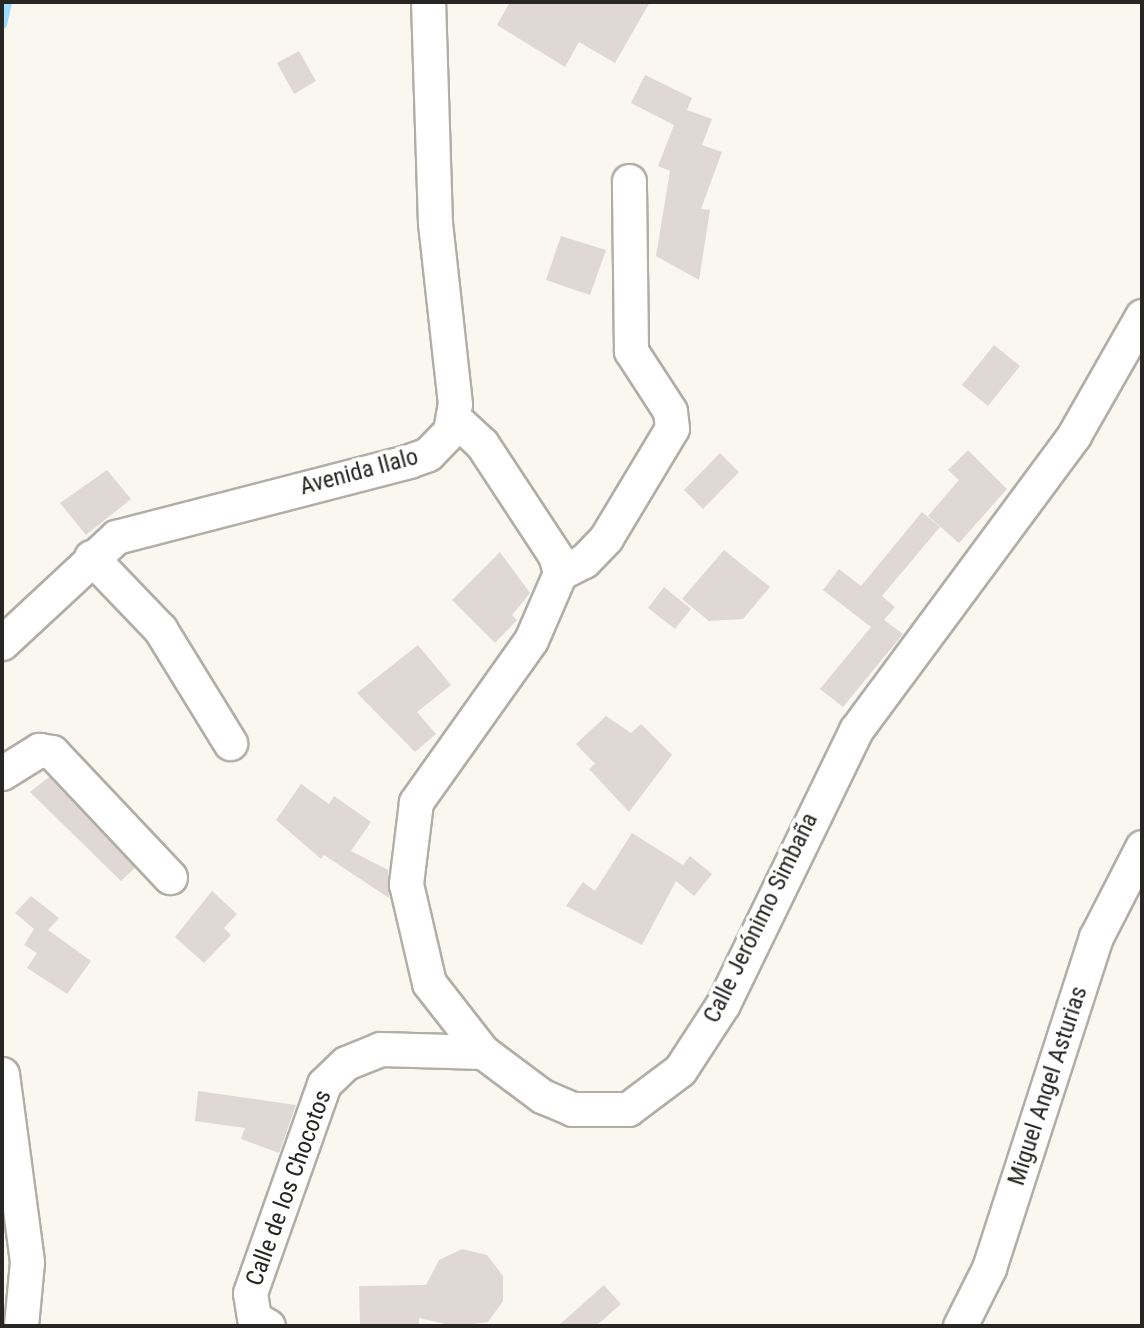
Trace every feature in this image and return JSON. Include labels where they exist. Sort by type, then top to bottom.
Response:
[{"type":"street","points":[[428,2],[435,223],[454,418],[482,444],[555,555],[561,573],[584,561],[606,538],[672,428],[670,411],[631,351],[629,181]]},
{"type":"street","name":"Calle Jerónimo Simbaña","points":[[561,573],[531,640],[416,802],[409,832],[406,884],[429,983],[482,1052],[542,1096],[572,1109],[628,1109],[680,1070],[723,1004],[856,730],[1074,435],[1142,316]]},
{"type":"street","name":"Avenida Ilalo","points":[[2,643],[91,557],[138,527],[428,454],[454,418]]},
{"type":"street","points":[[91,557],[160,629],[230,743]]},
{"type":"street","points":[[2,773],[39,750],[52,752],[170,877]]},
{"type":"street","name":"Miguel Angel Asturias","points":[[960,1326],[989,1268],[1096,937],[1142,847]]},
{"type":"street","name":"Calle de los Chocotos","points":[[268,1326],[254,1318],[250,1293],[324,1084],[345,1063],[380,1049],[482,1052]]},
{"type":"street","points":[[2,1074],[25,1237],[21,1326]]},
{"type":"building","points":[[510,2],[650,2],[615,63],[579,42],[565,67],[497,25]]},
{"type":"building","points":[[299,51],[316,81],[294,94],[277,63]]},
{"type":"building","points":[[645,75],[692,98],[687,110],[712,119],[702,145],[722,152],[701,209],[710,210],[699,280],[656,256],[670,171],[658,166],[674,125],[631,103]]},
{"type":"building","points":[[561,236],[606,250],[590,295],[546,280]]},
{"type":"building","points":[[994,345],[1020,366],[988,406],[962,385]]},
{"type":"building","points":[[968,450],[1007,489],[959,543],[928,516],[959,480],[948,470]]},
{"type":"building","points":[[720,453],[739,472],[703,509],[684,490]]},
{"type":"building","points":[[107,470],[131,499],[86,535],[60,503]]},
{"type":"building","points":[[922,512],[940,527],[882,596],[895,607],[884,620],[903,634],[843,707],[820,689],[871,627],[823,590],[839,569],[861,586]]},
{"type":"building","points":[[724,550],[770,587],[743,619],[709,621],[682,599]]},
{"type":"building","points":[[500,552],[530,593],[512,615],[517,620],[495,643],[452,600]]},
{"type":"building","points":[[664,587],[691,609],[675,629],[648,608]]},
{"type":"building","points":[[418,645],[451,685],[417,712],[436,734],[415,752],[357,693]]},
{"type":"building","points":[[606,716],[631,733],[641,724],[672,755],[629,812],[589,769],[595,764],[576,744]]},
{"type":"building","points":[[49,777],[135,868],[121,881],[30,792]]},
{"type":"building","points":[[301,784],[329,804],[334,796],[371,822],[351,851],[388,870],[389,898],[324,855],[321,859],[276,820]]},
{"type":"building","points":[[632,833],[683,865],[690,856],[712,874],[694,896],[676,881],[642,945],[566,906],[583,882],[595,891]]},
{"type":"building","points":[[212,891],[237,914],[224,928],[231,935],[204,963],[175,937]]},
{"type":"building","points":[[31,896],[59,918],[48,930],[91,961],[67,994],[27,968],[37,953],[24,945],[34,929],[15,913]]},
{"type":"building","points":[[198,1091],[296,1105],[279,1153],[241,1139],[245,1128],[195,1121]]},
{"type":"building","points":[[462,1249],[487,1255],[503,1276],[503,1301],[488,1322],[454,1326],[419,1318],[419,1326],[360,1326],[359,1286],[426,1285],[439,1260]]},
{"type":"building","points":[[604,1285],[621,1304],[596,1326],[558,1326]]},
{"type":"waterway","points":[[2,24],[7,2]]}]
